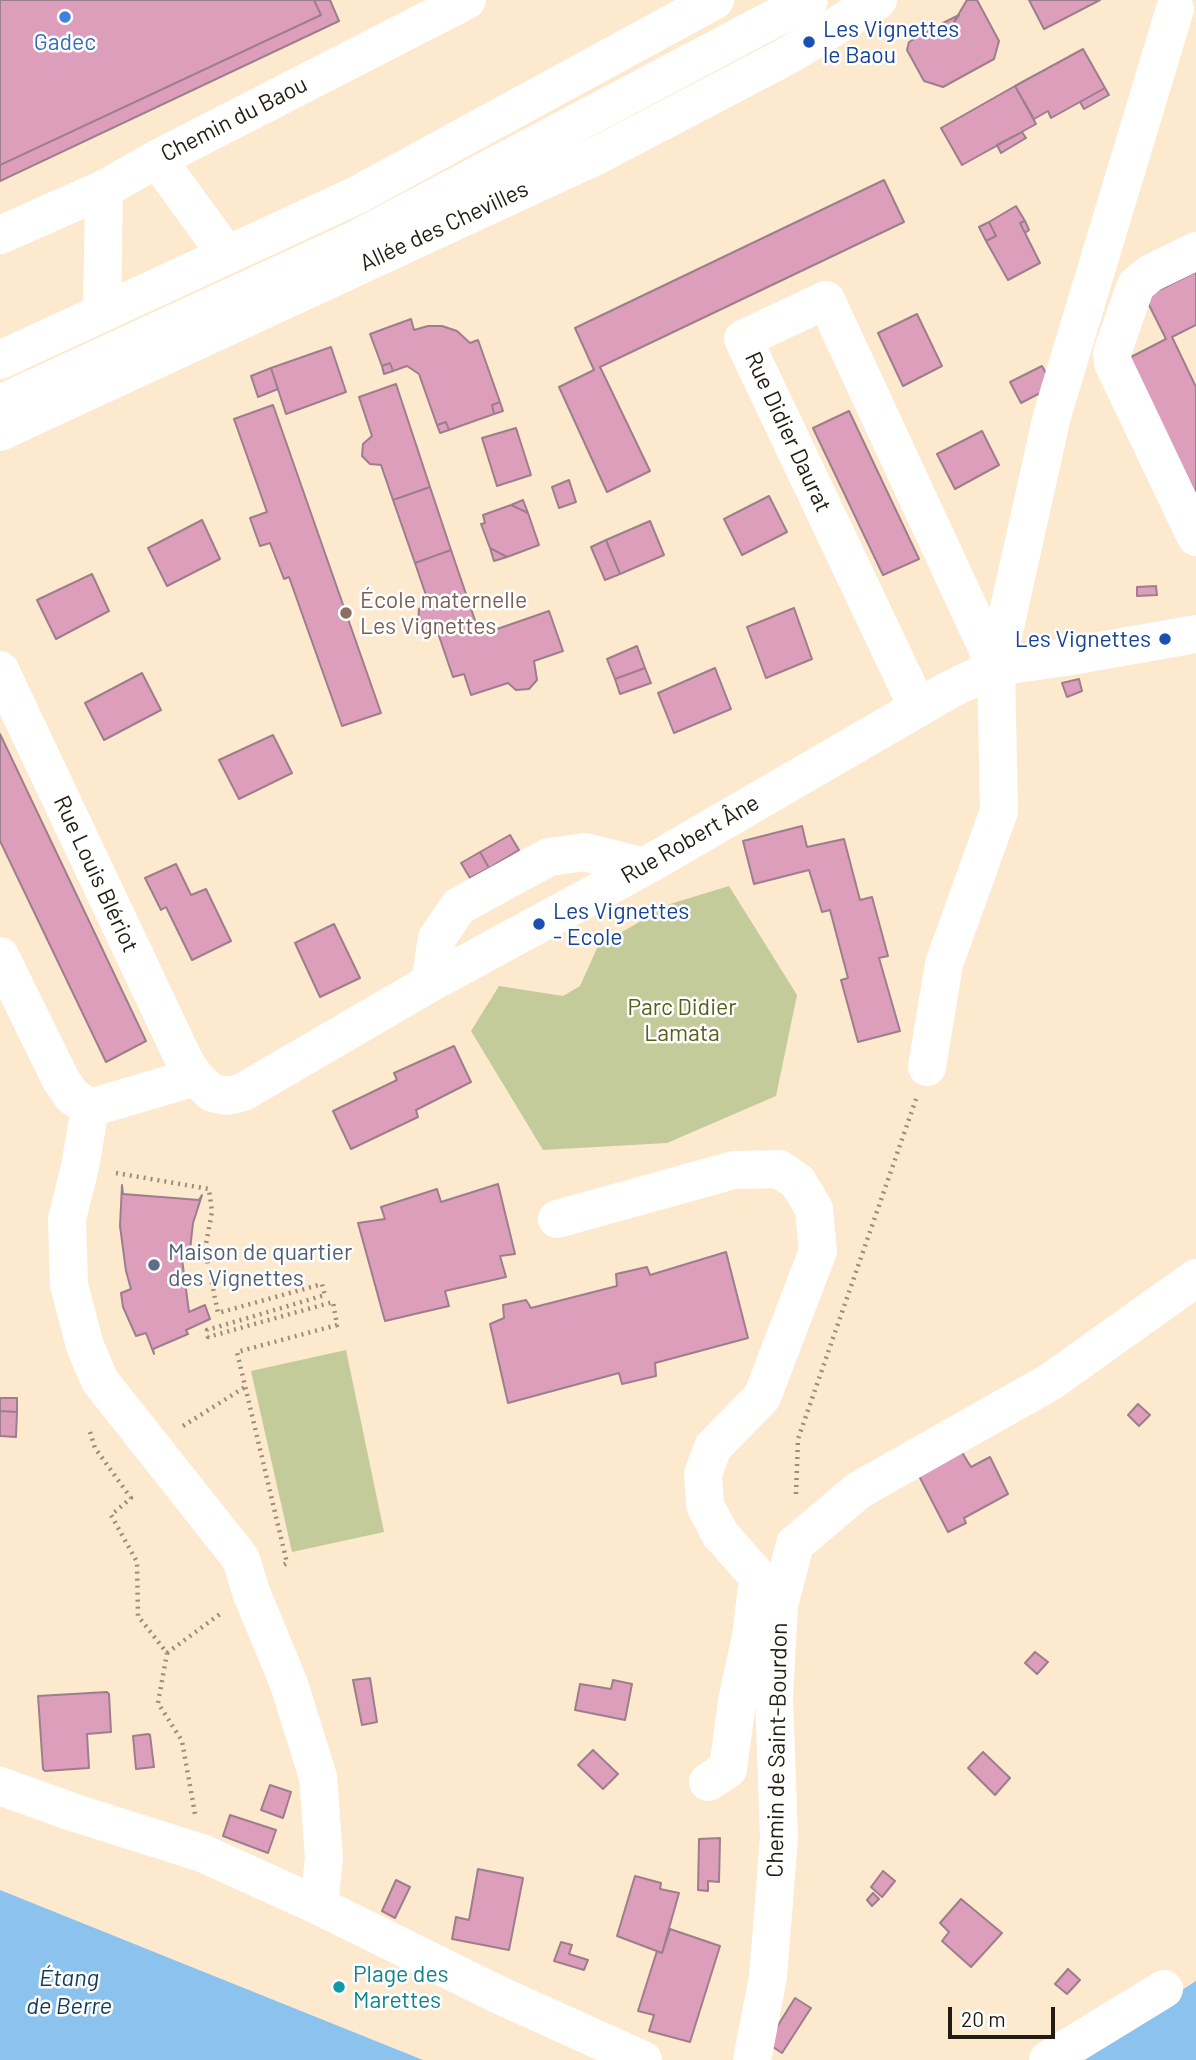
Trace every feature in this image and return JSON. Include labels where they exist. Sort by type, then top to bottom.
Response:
[{"type":"street","name":"Chemin du Baou","points":[[0,235],[104,189],[157,159],[467,0]]},
{"type":"street","points":[[0,360],[357,195],[715,0]]},
{"type":"street","name":"Allée des Chevilles","points":[[0,432],[598,155],[789,55],[878,0]]},
{"type":"street","points":[[0,404],[355,240],[803,3]]},
{"type":"street","points":[[927,1067],[944,964],[999,811],[996,667],[1052,416],[1175,9]]},
{"type":"street","points":[[157,159],[227,255]]},
{"type":"street","points":[[103,313],[104,189]]},
{"type":"street","points":[[1196,251],[1151,273],[1136,285],[1112,353],[1113,363],[1196,537]]},
{"type":"street","name":"Rue Didier Daurat","points":[[918,708],[743,339],[826,300],[996,667]]},
{"type":"street","name":"Rue Robert Âne","points":[[195,1077],[212,1093],[228,1096],[243,1093],[430,983],[643,867],[918,708],[996,667],[1196,634]]},
{"type":"street","name":"Rue Louis Blériot","points":[[0,670],[185,1062],[195,1077]]},
{"type":"street","points":[[430,983],[437,938],[459,906],[549,857],[585,852],[643,867]]},
{"type":"street","points":[[0,956],[61,1080],[72,1096],[90,1108]]},
{"type":"street","points":[[90,1108],[195,1077]]},
{"type":"street","points":[[90,1108],[80,1167],[67,1219],[69,1285],[85,1346],[100,1381],[241,1559],[251,1592],[289,1684],[318,1777],[324,1858],[319,1906]]},
{"type":"street","points":[[557,1219],[734,1170],[779,1169],[798,1182],[814,1209],[818,1251],[762,1397],[713,1447],[703,1474],[705,1505],[720,1534],[759,1578]]},
{"type":"street","points":[[708,1782],[728,1769],[759,1578],[859,1490],[1050,1382],[1196,1278]]},
{"type":"street","name":"Chemin de Saint-Bourdon","points":[[752,2060],[768,1977],[779,1838],[774,1696],[779,1605],[795,1544]]},
{"type":"street","points":[[0,1786],[202,1853],[319,1906],[497,1994],[643,2060]]},
{"type":"street","points":[[1048,2060],[1164,1989]]},
{"type":"path","points":[[795,1544],[797,1439],[927,1067]]},
{"type":"path","points":[[80,1167],[209,1189],[212,1212],[205,1249],[218,1313],[322,1284],[325,1295],[207,1330],[208,1337],[333,1302],[337,1325],[237,1352],[287,1563],[167,1653],[158,1703],[182,1741],[202,1853]]},
{"type":"path","points":[[152,1445],[245,1387]]},
{"type":"path","points":[[88,1426],[94,1448],[131,1499],[111,1515],[137,1562],[138,1616],[167,1653]]},
{"type":"green space","name":"Parc Didier Lamata","points":[[729,886],[797,995],[776,1096],[667,1143],[543,1150],[471,1031],[499,986],[563,996],[580,986],[598,946],[670,904]]},
{"type":"green space","points":[[346,1350],[384,1532],[292,1552],[251,1371]]},
{"type":"water","name":"Étang de Berre","points":[[0,1890],[423,2060],[0,2060]]},
{"type":"water","points":[[1196,1981],[1196,2060],[1072,2060]]},
{"type":"building","points":[[0,0],[314,0],[321,15],[0,165]]},
{"type":"building","points":[[314,0],[330,0],[339,21],[0,181],[0,165],[321,15]]},
{"type":"building","points":[[967,0],[977,0],[999,41],[994,59],[943,87],[924,81],[907,50],[909,42],[939,25],[948,32]]},
{"type":"building","points":[[1029,0],[1100,0],[1044,29]]},
{"type":"building","points":[[959,15],[948,32],[939,25]]},
{"type":"building","points":[[1083,49],[1105,88],[1051,118],[1048,111],[1034,119],[1015,86]]},
{"type":"building","points":[[1015,86],[1036,124],[962,165],[941,128]]},
{"type":"building","points":[[1105,88],[1109,95],[1084,109],[1080,102]]},
{"type":"building","points":[[1022,132],[1026,138],[1001,153],[997,145]]},
{"type":"building","points":[[884,180],[904,222],[600,367],[650,471],[607,492],[559,387],[594,370],[575,328]]},
{"type":"building","points":[[1016,206],[1025,221],[1020,223],[1040,263],[1008,280],[986,241],[996,236],[989,222]]},
{"type":"building","points":[[1025,221],[1029,230],[1025,233],[1020,223]]},
{"type":"building","points":[[989,222],[996,236],[986,241],[979,227]]},
{"type":"building","points":[[1196,272],[1196,325],[1172,337],[1196,387],[1196,494],[1129,358],[1166,339],[1145,297]]},
{"type":"building","points":[[917,314],[942,366],[903,386],[878,333]]},
{"type":"building","points":[[411,319],[414,330],[442,326],[457,331],[470,343],[478,340],[500,402],[492,405],[494,414],[449,430],[446,422],[437,425],[419,374],[407,366],[393,371],[390,363],[382,366],[370,334]]},
{"type":"building","points":[[331,347],[346,392],[286,414],[271,368]]},
{"type":"building","points":[[390,363],[393,371],[384,374],[382,366]]},
{"type":"building","points":[[1042,366],[1047,375],[1042,392],[1021,403],[1010,382]]},
{"type":"building","points":[[271,368],[278,389],[258,397],[251,376]]},
{"type":"building","points":[[396,384],[430,487],[393,500],[381,465],[370,464],[362,456],[363,444],[372,436],[359,397]]},
{"type":"building","points":[[500,402],[503,411],[494,414],[492,405]]},
{"type":"building","points":[[273,405],[381,713],[342,726],[289,577],[284,579],[270,543],[260,546],[250,518],[267,512],[234,419]]},
{"type":"building","points":[[849,411],[919,559],[883,575],[813,428]]},
{"type":"building","points":[[446,422],[449,430],[440,433],[437,425]]},
{"type":"building","points":[[516,428],[531,475],[497,486],[482,438]]},
{"type":"building","points":[[982,431],[999,465],[955,489],[937,454]]},
{"type":"building","points":[[569,480],[576,502],[559,508],[552,487]]},
{"type":"building","points":[[430,487],[451,550],[415,563],[393,500]]},
{"type":"building","points":[[769,496],[787,532],[742,555],[724,519]]},
{"type":"building","points":[[523,500],[528,513],[511,505]]},
{"type":"building","points":[[511,505],[528,513],[539,545],[507,557],[490,548],[481,524],[485,523],[483,515]]},
{"type":"building","points":[[202,520],[220,559],[167,586],[148,548]]},
{"type":"building","points":[[650,521],[664,555],[620,574],[606,540]]},
{"type":"building","points":[[606,540],[620,574],[605,580],[591,547]]},
{"type":"building","points":[[490,548],[507,557],[494,561]]},
{"type":"building","points":[[451,550],[480,635],[549,611],[563,651],[534,661],[537,680],[529,689],[516,690],[508,683],[471,695],[464,674],[453,677],[437,630],[425,629],[418,621],[419,609],[428,601],[415,563]]},
{"type":"building","points":[[92,574],[109,611],[56,639],[37,600]]},
{"type":"building","points":[[1156,586],[1157,595],[1137,596],[1137,587]]},
{"type":"building","points":[[794,608],[812,659],[766,678],[747,627]]},
{"type":"building","points":[[637,646],[645,668],[615,679],[607,659]]},
{"type":"building","points":[[645,668],[651,683],[620,694],[615,679]]},
{"type":"building","points":[[715,668],[731,709],[674,733],[658,693]]},
{"type":"building","points":[[142,673],[161,710],[104,740],[85,703]]},
{"type":"building","points":[[1079,679],[1082,691],[1067,697],[1062,683]]},
{"type":"building","points":[[0,734],[146,1041],[106,1062],[0,841]]},
{"type":"building","points":[[273,735],[292,773],[239,799],[219,760]]},
{"type":"building","points":[[802,826],[807,847],[844,839],[860,900],[872,897],[888,956],[879,958],[900,1031],[858,1042],[841,980],[848,978],[830,910],[822,912],[809,870],[754,884],[743,841]]},
{"type":"building","points":[[510,835],[519,850],[489,868],[480,852]]},
{"type":"building","points":[[480,852],[489,868],[470,878],[461,863]]},
{"type":"building","points":[[176,864],[191,895],[206,889],[231,941],[192,960],[166,907],[161,910],[145,878]]},
{"type":"building","points":[[334,924],[360,978],[320,997],[295,943]]},
{"type":"building","points":[[454,1046],[471,1082],[416,1110],[418,1117],[351,1149],[333,1111],[397,1080],[394,1073]]},
{"type":"building","points":[[498,1184],[515,1254],[500,1256],[506,1277],[445,1291],[449,1306],[385,1321],[358,1223],[385,1219],[381,1207],[437,1189],[441,1202]]},
{"type":"building","name":"Maison de quartier des Vignettes","points":[[122,1185],[123,1194],[199,1200],[202,1195],[193,1223],[189,1259],[182,1259],[189,1312],[205,1305],[210,1319],[186,1330],[188,1334],[153,1349],[154,1354],[146,1333],[136,1336],[123,1307],[121,1293],[131,1289],[120,1226]]},
{"type":"building","points":[[726,1252],[748,1338],[655,1363],[656,1376],[622,1384],[619,1373],[508,1403],[490,1324],[504,1318],[503,1305],[526,1300],[531,1308],[617,1286],[616,1274],[647,1267],[650,1275]]},
{"type":"building","points":[[0,1398],[17,1398],[17,1412],[0,1411]]},
{"type":"building","points":[[1138,1404],[1150,1415],[1139,1426],[1128,1415]]},
{"type":"building","points":[[0,1411],[17,1412],[16,1437],[0,1436]]},
{"type":"building","points":[[960,1449],[971,1467],[990,1457],[1008,1494],[964,1518],[966,1523],[948,1532],[919,1476]]},
{"type":"building","points":[[1035,1652],[1048,1662],[1037,1674],[1025,1663]]},
{"type":"building","points":[[370,1678],[377,1722],[362,1725],[353,1680]]},
{"type":"building","points":[[613,1680],[632,1684],[625,1720],[575,1710],[580,1684],[611,1689]]},
{"type":"building","points":[[107,1692],[111,1732],[87,1734],[89,1768],[45,1771],[38,1696]]},
{"type":"building","points":[[148,1734],[154,1767],[136,1769],[133,1736]]},
{"type":"building","points":[[593,1750],[618,1774],[603,1789],[578,1765]]},
{"type":"building","points":[[983,1752],[1010,1778],[995,1795],[968,1768]]},
{"type":"building","points":[[270,1785],[291,1792],[283,1818],[261,1810]]},
{"type":"building","points":[[230,1815],[276,1830],[268,1853],[223,1836]]},
{"type":"building","points":[[720,1838],[719,1882],[708,1881],[708,1891],[698,1890],[699,1839]]},
{"type":"building","points":[[478,1869],[523,1878],[509,1950],[452,1939],[456,1917],[469,1920]]},
{"type":"building","points":[[883,1871],[895,1881],[882,1897],[871,1887]]},
{"type":"building","points":[[635,1876],[661,1883],[660,1889],[679,1893],[662,1953],[617,1936]]},
{"type":"building","points":[[396,1880],[410,1887],[395,1918],[382,1911]]},
{"type":"building","points":[[873,1893],[879,1899],[872,1906],[867,1900]]},
{"type":"building","points":[[961,1899],[1002,1933],[971,1967],[942,1941],[949,1932],[940,1923]]},
{"type":"building","points":[[670,1929],[720,1946],[690,2042],[649,2031],[654,2015],[638,2011],[657,1951],[662,1953]]},
{"type":"building","points":[[561,1942],[572,1945],[569,1954],[588,1960],[584,1970],[554,1961]]},
{"type":"building","points":[[1068,1969],[1080,1980],[1067,1994],[1055,1984]]},
{"type":"building","points":[[795,1998],[811,2008],[782,2053],[767,2043]]},
{"type":"place","name":"Gadec","points":[[65,17]]},
{"type":"place","name":"Les Vignettes le Baou","points":[[809,42]]},
{"type":"place","name":"École maternelle Les Vignettes","points":[[346,613]]},
{"type":"place","name":"Les Vignettes","points":[[1165,639]]},
{"type":"place","name":"Les Vignettes - Ecole","points":[[539,924]]},
{"type":"place","name":"Maison de quartier des Vignettes","points":[[154,1265]]},
{"type":"place","name":"Plage des Marettes","points":[[339,1987]]}]
